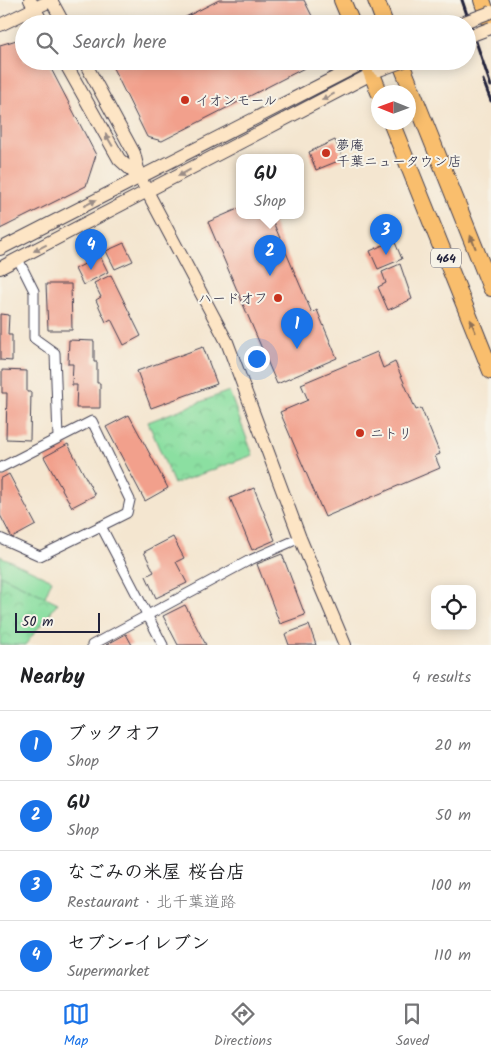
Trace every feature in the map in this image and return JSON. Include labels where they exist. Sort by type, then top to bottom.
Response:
[{"type":"highway","points":[[342,0],[348,15]]},
{"type":"highway","points":[[376,0],[382,15]]},
{"type":"highway","points":[[482,0],[491,27]]},
{"type":"highway","points":[[372,70],[377,85]]},
{"type":"highway","name":"464","points":[[406,70],[491,288]]},
{"type":"highway","name":"464","points":[[394,130],[491,371]]},
{"type":"street","points":[[16,15],[32,4],[51,0],[59,15]]},
{"type":"street","points":[[32,4],[38,15]]},
{"type":"street","points":[[476,18],[491,12]]},
{"type":"street","points":[[0,26],[15,16]]},
{"type":"street","points":[[476,34],[491,27]]},
{"type":"street","points":[[69,70],[120,159],[140,178],[227,342],[300,538],[345,645]]},
{"type":"street","points":[[89,70],[135,153],[140,178]]},
{"type":"street","points":[[0,249],[140,178],[370,70]]},
{"type":"street","points":[[0,268],[148,192],[370,70]]},
{"type":"street","points":[[18,259],[34,291],[34,338],[55,353],[58,438]]},
{"type":"street","points":[[0,468],[92,421],[130,500],[127,512],[40,556],[0,538]]},
{"type":"street","points":[[100,526],[163,645]]},
{"type":"street","points":[[92,645],[248,561],[300,538]]},
{"type":"green space","points":[[229,391],[253,455],[174,484],[148,422]]},
{"type":"green space","points":[[0,556],[52,580],[25,644],[0,633]]},
{"type":"green space","points":[[0,575],[58,603],[25,645],[0,645]]},
{"type":"building","points":[[219,0],[304,0],[312,15],[190,15]]},
{"type":"building","points":[[15,40],[15,70],[52,70],[96,155],[86,186],[0,229],[0,45]]},
{"type":"building","name":"イオンモール","points":[[114,70],[300,70],[162,141],[147,137]]},
{"type":"building","points":[[335,140],[343,159],[316,170],[309,152]]},
{"type":"building","points":[[236,210],[236,219],[272,219],[312,313],[317,310],[337,358],[277,384],[208,222]]},
{"type":"building","points":[[394,240],[402,259],[378,269],[370,251]]},
{"type":"building","points":[[124,243],[133,261],[115,269],[106,251]]},
{"type":"building","points":[[100,256],[108,272],[83,285],[75,269]]},
{"type":"building","points":[[400,264],[412,299],[388,310],[378,287],[386,283],[382,272]]},
{"type":"building","points":[[111,275],[141,336],[124,345],[111,319],[106,322],[96,300],[101,297],[94,283]]},
{"type":"building","points":[[46,284],[71,284],[72,330],[48,330]]},
{"type":"building","points":[[0,314],[9,315],[8,335],[12,335],[12,361],[0,360]]},
{"type":"building","points":[[69,340],[94,341],[97,383],[100,383],[100,408],[76,408],[77,385],[72,385],[73,364],[68,364]]},
{"type":"building","points":[[203,347],[217,384],[151,408],[137,371]]},
{"type":"building","name":"ニトリ","points":[[377,352],[383,368],[395,362],[416,410],[421,408],[440,454],[435,456],[440,468],[325,517],[280,412],[308,400],[301,384]]},
{"type":"building","points":[[2,370],[27,371],[27,392],[31,392],[30,440],[6,439],[7,393],[2,393]]},
{"type":"building","points":[[129,415],[168,488],[145,501],[106,427]]},
{"type":"building","points":[[68,444],[95,495],[72,507],[44,457]]},
{"type":"building","points":[[9,474],[36,525],[12,538],[0,515],[0,479]]},
{"type":"building","points":[[254,488],[275,540],[252,550],[230,498]]},
{"type":"building","points":[[173,537],[184,558],[176,562],[187,583],[156,598],[146,576],[154,572],[144,552]]},
{"type":"building","points":[[282,554],[305,615],[280,624],[257,564]]},
{"type":"building","points":[[185,605],[206,645],[178,645],[163,616]]},
{"type":"building","points":[[309,625],[316,645],[289,645],[285,634]]},
{"type":"building","points":[[126,634],[132,645],[106,645]]},
{"type":"railway","points":[[462,0],[467,15]]},
{"type":"railway","points":[[476,42],[491,86]]},
{"type":"railway","points":[[483,80],[491,101]]},
{"type":"place","name":"イオンモール","points":[[185,100]]},
{"type":"place","name":"夢庵 千葉ニュータウン店","points":[[326,153]]},
{"type":"place","name":"なごみの米屋 桜台店","points":[[386,255]]},
{"type":"place","name":"セブン-イレブン","points":[[91,270]]},
{"type":"place","name":"GU","points":[[270,276]]},
{"type":"place","name":"ハードオフ","points":[[278,298]]},
{"type":"place","name":"ブックオフ","points":[[297,349]]},
{"type":"place","name":"ニトリ","points":[[360,433]]}]
